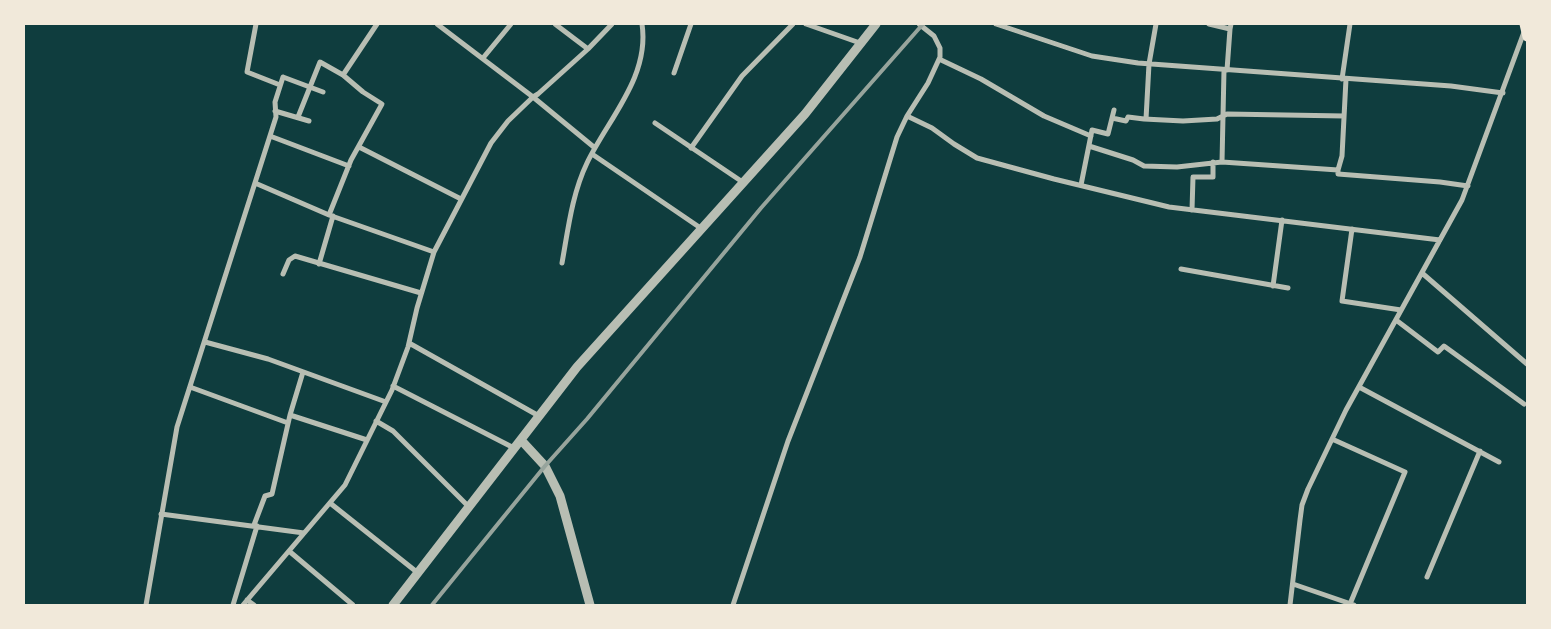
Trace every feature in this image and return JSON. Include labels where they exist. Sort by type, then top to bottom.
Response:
[{"type":"street","points":[[256,24],[247,72],[280,85]]},
{"type":"street","points":[[343,75],[377,24]]},
{"type":"street","points":[[437,24],[533,97],[595,148]]},
{"type":"street","points":[[483,58],[511,24]]},
{"type":"street","points":[[555,24],[588,49]]},
{"type":"street","points":[[243,605],[345,485],[393,386],[409,343],[421,293],[434,252],[491,143],[508,121],[588,49],[612,24]]},
{"type":"street","points":[[562,263],[572,203],[586,164],[619,110],[635,78],[644,34],[642,24]]},
{"type":"street","points":[[674,74],[691,24]]},
{"type":"street","points":[[691,148],[742,76],[793,24]]},
{"type":"street","points":[[806,24],[860,43]]},
{"type":"street","points":[[393,605],[577,367],[805,114],[876,24]]},
{"type":"street","points":[[734,605],[788,441],[860,257],[898,137],[907,116],[928,83],[939,59],[940,48],[934,36],[920,24]]},
{"type":"street","points":[[996,24],[1092,56],[1149,64],[1451,86],[1503,93]]},
{"type":"street","points":[[1146,119],[1149,64],[1156,24]]},
{"type":"street","points":[[1208,24],[1230,26],[1222,162]]},
{"type":"street","points":[[1350,24],[1344,79],[1342,156],[1338,174],[1468,186]]},
{"type":"street","points":[[1290,605],[1302,505],[1308,489],[1346,410],[1462,200],[1526,30]]},
{"type":"street","points":[[939,59],[981,79],[1044,116],[1091,136]]},
{"type":"street","points":[[298,117],[320,62],[343,75],[363,92],[382,104],[349,166],[331,215],[319,264]]},
{"type":"street","points":[[146,605],[177,427],[276,117],[274,102],[283,77],[323,92]]},
{"type":"street","points":[[1081,186],[1092,130],[1108,134],[1114,110]]},
{"type":"street","points":[[275,111],[309,121]]},
{"type":"street","points":[[1112,118],[1126,121],[1128,117],[1146,119],[1217,119],[1227,114],[1344,116]]},
{"type":"street","points":[[907,116],[932,128],[977,158],[1169,207],[1440,240]]},
{"type":"street","points":[[655,123],[744,182]]},
{"type":"street","points":[[270,136],[349,166]]},
{"type":"street","points":[[1089,146],[1133,160],[1144,166],[1177,167],[1222,162],[1338,170]]},
{"type":"street","points":[[359,147],[461,199]]},
{"type":"street","points":[[592,154],[702,229]]},
{"type":"street","points":[[1192,210],[1193,177],[1213,177],[1214,162]]},
{"type":"street","points":[[255,183],[331,215],[434,252]]},
{"type":"street","points":[[1273,286],[1282,220]]},
{"type":"street","points":[[1352,229],[1342,301],[1401,310]]},
{"type":"street","points":[[284,274],[289,260],[295,256],[421,293]]},
{"type":"street","points":[[1181,269],[1288,288]]},
{"type":"street","points":[[1422,273],[1527,364]]},
{"type":"street","points":[[1396,320],[1438,352],[1444,346],[1524,404]]},
{"type":"street","points":[[205,342],[268,359],[386,402]]},
{"type":"street","points":[[409,343],[539,416]]},
{"type":"street","points":[[234,605],[265,496],[272,494],[290,415],[303,372]]},
{"type":"street","points":[[393,386],[514,448]]},
{"type":"street","points":[[190,387],[288,423]]},
{"type":"street","points":[[1359,387],[1499,462]]},
{"type":"street","points":[[290,415],[367,440]]},
{"type":"street","points":[[376,421],[393,431],[469,507]]},
{"type":"street","points":[[1293,584],[1352,604],[1404,472],[1332,439]]},
{"type":"street","points":[[521,440],[545,466],[560,496],[590,605]]},
{"type":"street","points":[[1427,577],[1480,451]]},
{"type":"street","points":[[330,503],[418,573]]},
{"type":"street","points":[[161,514],[304,533]]},
{"type":"street","points":[[289,550],[353,605]]},
{"type":"street","points":[[248,600],[254,605]]},
{"type":"railway","points":[[432,605],[545,466],[587,419],[761,208],[923,24]]}]
